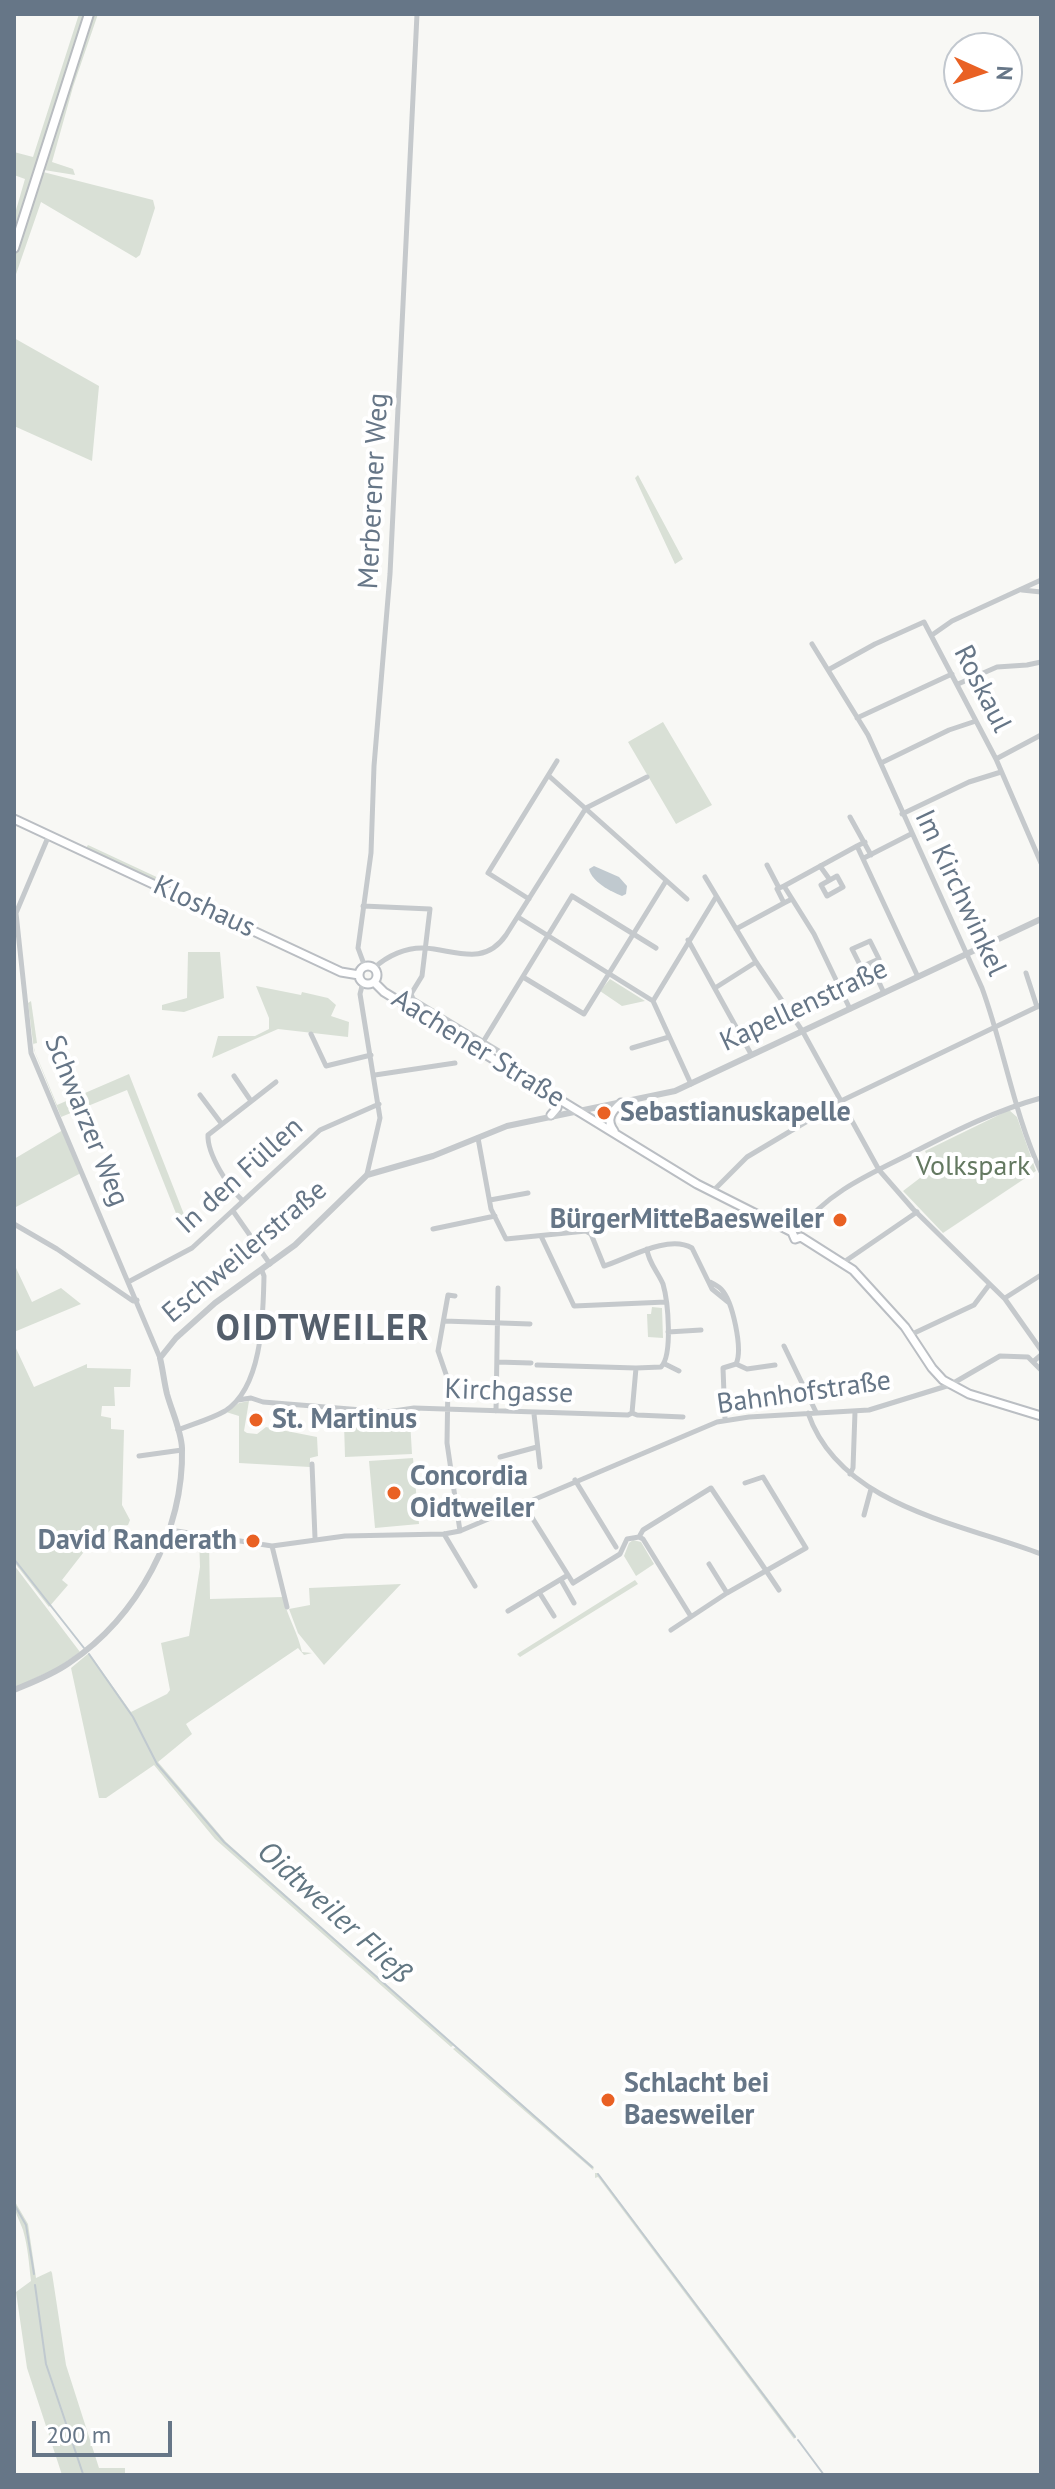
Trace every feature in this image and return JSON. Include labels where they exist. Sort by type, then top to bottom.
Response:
[{"type":"main road","points":[[14,248],[89,14]]},
{"type":"main road","name":"Kloshaus","points":[[14,819],[359,978]]},
{"type":"main road","points":[[370,968],[377,977],[374,982],[359,978],[370,968]]},
{"type":"main road","name":"Aachener Straße","points":[[374,982],[384,992],[712,1192],[798,1233],[844,1262],[887,1306],[932,1368],[950,1385],[1041,1416]]},
{"type":"main road","points":[[551,1115],[557,1108],[558,1099]]},
{"type":"main road","points":[[618,1135],[609,1121],[612,1111],[621,1103]]},
{"type":"street","name":"Merberener Weg","points":[[370,968],[358,948],[371,853],[375,754],[390,574],[417,14]]},
{"type":"street","points":[[932,635],[952,621],[1041,580]]},
{"type":"street","points":[[1021,590],[1041,592]]},
{"type":"street","name":"Roskaul","points":[[828,670],[924,622],[996,759],[1041,863]]},
{"type":"street","name":"Im Kirchwinkel","points":[[812,644],[881,763],[982,988],[1041,1172]]},
{"type":"street","points":[[958,684],[997,667],[1041,662]]},
{"type":"street","points":[[857,718],[952,674]]},
{"type":"street","points":[[881,763],[949,730],[976,721]]},
{"type":"street","points":[[996,759],[1041,735]]},
{"type":"street","points":[[529,899],[488,873],[557,761]]},
{"type":"street","points":[[902,814],[969,782],[1001,772]]},
{"type":"street","points":[[549,776],[687,899]]},
{"type":"street","points":[[370,968],[407,950],[425,948],[453,954],[482,954],[502,941],[586,808],[647,777]]},
{"type":"street","points":[[850,817],[871,855]]},
{"type":"street","points":[[864,858],[911,834]]},
{"type":"street","name":"Schwarzer Weg","points":[[49,835],[16,913],[31,1053],[160,1358]]},
{"type":"street","points":[[781,887],[865,842]]},
{"type":"street","points":[[857,846],[918,977]]},
{"type":"street","points":[[767,865],[814,934],[851,1009]]},
{"type":"street","points":[[820,866],[830,880]]},
{"type":"street","points":[[705,877],[803,1032],[879,1170],[1005,1299],[1041,1353],[1034,1361],[1041,1370]]},
{"type":"street","points":[[523,977],[584,1014],[666,881]]},
{"type":"street","points":[[781,887],[784,903]]},
{"type":"street","points":[[483,1042],[572,896],[656,948]]},
{"type":"street","points":[[653,1001],[716,897]]},
{"type":"street","points":[[736,929],[792,899]]},
{"type":"street","points":[[363,906],[430,909],[422,976],[411,994],[413,999],[502,1053]]},
{"type":"street","points":[[518,917],[653,1001],[691,1084]]},
{"type":"street","name":"Kapellenstraße","points":[[578,1111],[660,1095],[691,1084],[1041,919]]},
{"type":"street","points":[[688,940],[751,1054]]},
{"type":"street","points":[[870,941],[879,959],[870,963],[861,967],[852,949],[870,941]]},
{"type":"street","points":[[715,988],[756,962]]},
{"type":"street","points":[[870,963],[884,993]]},
{"type":"street","points":[[712,1192],[747,1157],[841,1101],[1039,1006],[1026,973]]},
{"type":"street","points":[[359,978],[380,1118],[367,1175]]},
{"type":"street","points":[[311,1034],[326,1066],[371,1055]]},
{"type":"street","points":[[632,1048],[669,1037]]},
{"type":"street","points":[[375,1075],[455,1063]]},
{"type":"street","points":[[234,1076],[251,1101]]},
{"type":"street","points":[[242,1200],[229,1186],[208,1144],[208,1135],[276,1082]]},
{"type":"street","points":[[200,1095],[221,1123]]},
{"type":"street","points":[[798,1233],[826,1202],[879,1170],[975,1121],[1041,1098]]},
{"type":"street","name":"In den Füllen","points":[[130,1281],[192,1248],[320,1130],[379,1104]]},
{"type":"street","name":"Eschweilerstraße","points":[[14,1690],[66,1666],[107,1633],[132,1602],[170,1530],[182,1450],[160,1358],[176,1338],[215,1303],[295,1245],[367,1175],[433,1156],[507,1126],[578,1111]]},
{"type":"street","points":[[478,1138],[490,1200],[506,1239],[586,1231],[591,1234],[604,1266],[647,1248],[688,1245],[712,1289],[728,1302],[736,1327],[739,1354],[736,1364]]},
{"type":"street","points":[[490,1200],[528,1193]]},
{"type":"street","points":[[233,1211],[270,1265]]},
{"type":"street","points":[[844,1262],[917,1212]]},
{"type":"street","points":[[433,1229],[495,1216]]},
{"type":"street","points":[[14,1224],[71,1258],[123,1296],[137,1300]]},
{"type":"street","points":[[541,1236],[574,1306],[666,1302]]},
{"type":"street","points":[[647,1248],[663,1284],[666,1302],[668,1332],[665,1364]]},
{"type":"street","points":[[178,1430],[225,1411],[238,1400],[261,1348],[262,1271]]},
{"type":"street","points":[[1005,1299],[1041,1275]]},
{"type":"street","points":[[910,1335],[974,1305],[989,1285]]},
{"type":"street","points":[[496,1412],[498,1288]]},
{"type":"street","points":[[455,1296],[448,1295],[438,1351],[448,1380],[447,1443],[460,1531]]},
{"type":"street","points":[[444,1321],[530,1324]]},
{"type":"street","points":[[668,1332],[701,1330]]},
{"type":"street","points":[[784,1346],[816,1412]]},
{"type":"street","name":"Bahnhofstraße","points":[[170,1530],[272,1546],[315,1538],[460,1531],[575,1480],[725,1420],[855,1412],[950,1385],[1000,1356],[1020,1355],[1034,1361]]},
{"type":"street","points":[[497,1362],[636,1368],[657,1368],[665,1364]]},
{"type":"street","points":[[665,1364],[679,1371]]},
{"type":"street","points":[[725,1420],[722,1371],[725,1365],[736,1364],[747,1369],[775,1365]]},
{"type":"street","points":[[632,1413],[636,1368]]},
{"type":"street","name":"Kirchgasse","points":[[238,1400],[251,1398],[263,1402],[387,1412],[414,1408],[683,1417]]},
{"type":"street","points":[[850,1474],[853,1468],[855,1412]]},
{"type":"street","points":[[808,1413],[831,1456],[871,1489],[914,1509],[1041,1554]]},
{"type":"street","points":[[534,1414],[540,1467]]},
{"type":"street","points":[[500,1457],[537,1447]]},
{"type":"street","points":[[139,1456],[182,1450]]},
{"type":"street","points":[[312,1464],[315,1538]]},
{"type":"street","points":[[671,1630],[690,1615],[806,1548],[763,1477],[745,1483]]},
{"type":"street","points":[[575,1480],[616,1547]]},
{"type":"street","points":[[639,1537],[643,1530],[711,1488],[779,1590]]},
{"type":"street","points":[[864,1515],[871,1489]]},
{"type":"street","points":[[523,1503],[573,1583],[620,1554],[627,1539],[639,1537],[690,1615]]},
{"type":"street","points":[[444,1534],[475,1586]]},
{"type":"street","points":[[272,1546],[287,1607]]},
{"type":"street","points":[[709,1564],[727,1593]]},
{"type":"street","points":[[508,1611],[568,1575]]},
{"type":"street","points":[[561,1580],[574,1603]]},
{"type":"street","points":[[539,1592],[554,1616]]},
{"type":"green space","points":[[79,14],[98,14],[52,162],[73,169],[75,175],[43,172],[153,200],[155,208],[140,255],[136,258],[41,202],[14,280],[14,217],[25,179],[14,175],[14,152],[33,157]]},
{"type":"green space","points":[[14,338],[99,386],[92,461],[14,426]]},
{"type":"green space","points":[[638,475],[683,559],[675,564],[635,478]]},
{"type":"green space","points":[[663,722],[712,805],[676,824],[628,742]]},
{"type":"green space","points":[[88,845],[193,894],[159,883],[86,848]]},
{"type":"green space","points":[[188,952],[220,952],[224,998],[184,1012],[162,1010],[162,1005],[187,998]]},
{"type":"green space","points":[[610,979],[645,1001],[622,1006],[600,991]]},
{"type":"green space","points":[[256,986],[328,998],[336,1005],[331,1016],[349,1022],[348,1037],[278,1029],[212,1058],[218,1036],[255,1036],[269,1029],[269,1018]]},
{"type":"green space","points":[[31,1001],[37,1043],[33,1044],[28,1003]]},
{"type":"green space","points":[[33,1046],[57,1105],[129,1074],[185,1217],[179,1221],[127,1090],[61,1117],[34,1050]]},
{"type":"green space","name":"Volkspark","points":[[1009,1110],[1017,1117],[1036,1171],[943,1233],[903,1191],[933,1168],[925,1151]]},
{"type":"green space","points":[[63,1130],[81,1173],[14,1208],[14,1159]]},
{"type":"green space","points":[[16,1268],[32,1302],[61,1288],[81,1304],[14,1332]]},
{"type":"green space","points":[[652,1307],[662,1308],[663,1338],[648,1337],[647,1314],[651,1314]]},
{"type":"green space","points":[[14,1344],[34,1387],[87,1364],[87,1368],[131,1369],[130,1387],[114,1387],[115,1406],[102,1406],[101,1416],[111,1418],[111,1429],[124,1430],[122,1505],[130,1520],[128,1525],[112,1528],[96,1547],[90,1544],[62,1580],[68,1585],[49,1607],[14,1562]]},
{"type":"green space","points":[[249,1401],[244,1431],[247,1433],[257,1434],[266,1427],[317,1437],[318,1456],[310,1458],[310,1467],[239,1463],[239,1416],[226,1412],[239,1403]]},
{"type":"green space","points":[[410,1420],[412,1454],[345,1457],[344,1423]]},
{"type":"green space","name":"Concordia Oidtweiler","points":[[413,1458],[419,1524],[375,1528],[369,1461]]},
{"type":"green space","points":[[199,1538],[209,1540],[210,1599],[283,1597],[302,1652],[312,1653],[304,1655],[298,1648],[186,1724],[192,1734],[158,1762],[226,1842],[454,2045],[451,2047],[215,1839],[154,1765],[106,1798],[99,1798],[71,1668],[89,1653],[131,1712],[167,1694],[170,1690],[161,1643],[189,1636],[200,1567]]},
{"type":"green space","points":[[633,1540],[641,1542],[654,1564],[636,1576],[624,1556]]},
{"type":"green space","points":[[14,1565],[80,1652],[57,1668],[14,1688]]},
{"type":"green space","points":[[635,1580],[638,1584],[520,1657],[517,1654]]},
{"type":"green space","points":[[401,1584],[324,1665],[298,1633],[289,1609],[310,1605],[309,1588]]},
{"type":"green space","points":[[456,2047],[594,2167],[593,2170],[453,2049]]},
{"type":"green space","points":[[595,2173],[796,2436],[794,2439],[598,2177],[595,2178]]},
{"type":"green space","points":[[14,2200],[28,2224],[36,2278],[52,2273],[66,2365],[99,2468],[125,2468],[125,2475],[62,2475],[27,2368],[16,2292],[31,2281],[26,2243]]},
{"type":"shaded area","points":[[594,866],[619,877],[627,886],[626,894],[622,896],[598,882],[589,869]]},
{"type":"waterway","name":"Oidtweiler Fließ","points":[[14,1559],[84,1648]]},
{"type":"waterway","name":"Oidtweiler Fließ","points":[[89,1654],[133,1717],[157,1764],[224,1842],[592,2167]]},
{"type":"waterway","name":"Oidtweiler Fließ","points":[[598,2174],[795,2437]]},
{"type":"waterway","points":[[14,2204],[26,2225],[34,2274]]},
{"type":"waterway","points":[[35,2285],[46,2364],[83,2474]]},
{"type":"waterway","name":"Oidtweiler Fließ","points":[[798,2440],[824,2475]]},
{"type":"place","name":"Sebastianuskapelle","points":[[604,1113]]},
{"type":"place","name":"BürgerMitteBaesweiler","points":[[840,1220]]},
{"type":"place","name":"St. Martinus","points":[[256,1420]]},
{"type":"place","name":"Concordia Oidtweiler","points":[[394,1493]]},
{"type":"place","name":"David Randerath","points":[[253,1541]]},
{"type":"place","name":"Schlacht bei Baesweiler","points":[[608,2100]]},
{"type":"district","name":"OIDTWEILER","points":[[323,1330]]}]
